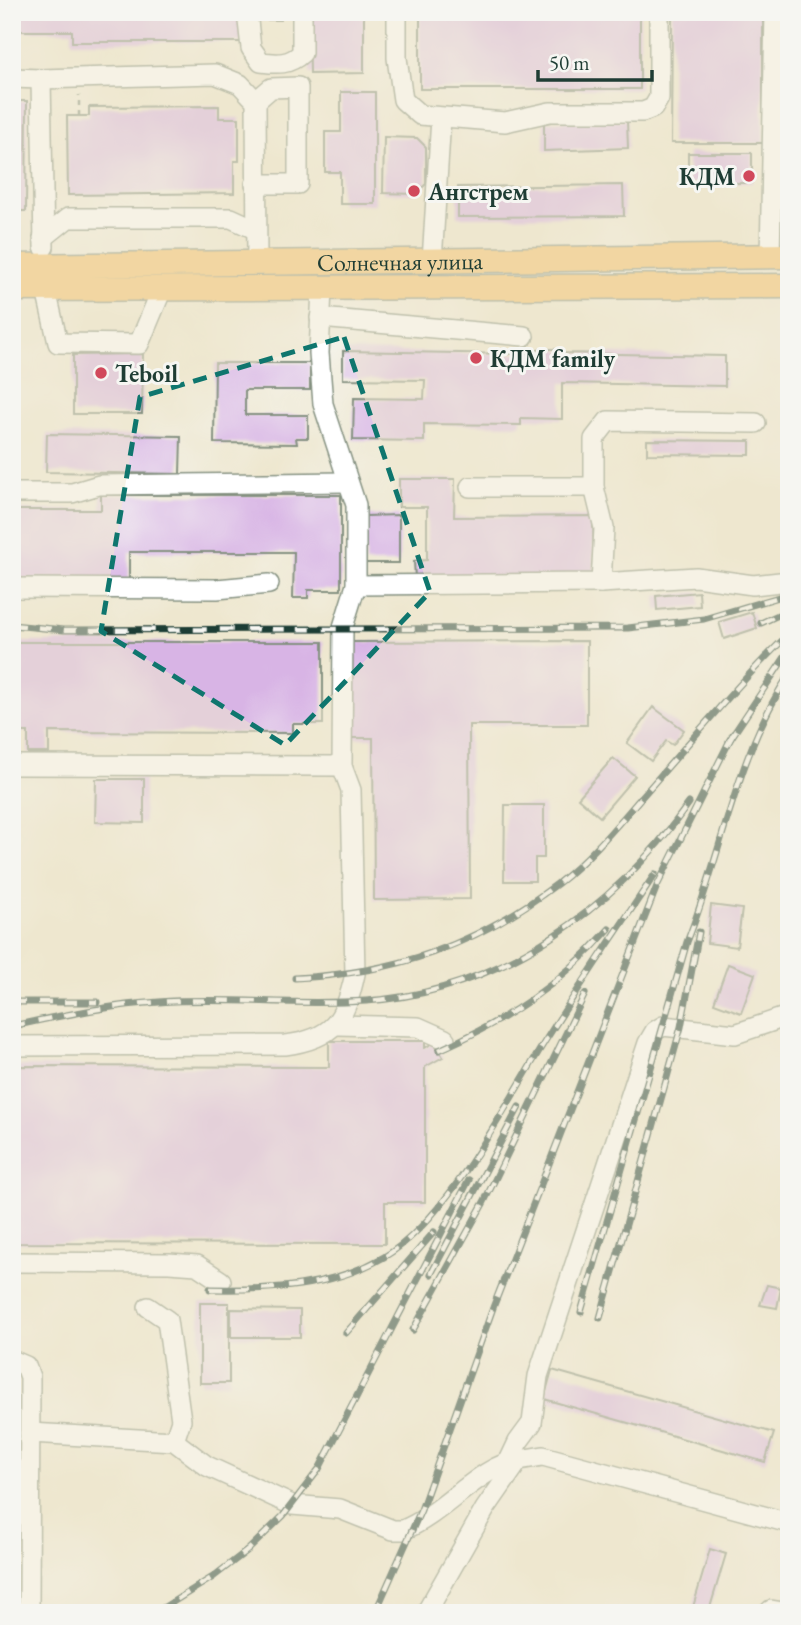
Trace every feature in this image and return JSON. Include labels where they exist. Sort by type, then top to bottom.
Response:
[{"type":"main road","name":"Солнечная улица","points":[[12,266],[779,257]]},
{"type":"main road","name":"Солнечная улица","points":[[12,289],[789,286]]},
{"type":"lane","points":[[247,12],[251,48],[261,62],[278,64],[293,61],[302,53],[302,12]]},
{"type":"lane","points":[[397,12],[397,58],[403,100],[419,115],[505,122],[550,112],[643,112],[653,108],[659,98],[659,12]]},
{"type":"lane","points":[[775,12],[779,257]]},
{"type":"lane","points":[[12,78],[215,74],[240,84],[256,101],[257,262]]},
{"type":"lane","points":[[41,79],[43,238],[46,265]]},
{"type":"lane","points":[[255,184],[298,184],[298,86],[271,88],[256,101]]},
{"type":"lane","points":[[432,261],[441,118]]},
{"type":"lane","points":[[43,238],[68,218],[230,218],[255,229]]},
{"type":"lane","points":[[46,290],[58,344],[139,344],[162,289]]},
{"type":"lane","points":[[12,1046],[285,1045],[309,1042],[337,1025],[349,1002],[355,974],[351,790],[342,766],[343,627],[356,585],[356,505],[323,404],[320,318],[322,289]]},
{"type":"lane","points":[[320,318],[524,336]]},
{"type":"lane","points":[[601,583],[604,528],[594,487],[594,439],[608,421],[755,423]]},
{"type":"lane","points":[[12,493],[72,493],[99,485],[347,482]]},
{"type":"lane","points":[[470,487],[594,487]]},
{"type":"lane","points":[[356,585],[601,583],[696,577],[752,585],[789,581]]},
{"type":"lane","points":[[12,588],[217,589],[269,584]]},
{"type":"lane","points":[[12,765],[342,766]]},
{"type":"lane","points":[[426,1613],[514,1461],[518,1442],[532,1423],[538,1376],[643,1057],[655,1031],[663,1026],[735,1034],[785,1017]]},
{"type":"lane","points":[[337,1025],[418,1027],[445,1039]]},
{"type":"lane","points":[[12,1262],[197,1265],[221,1281]]},
{"type":"lane","points":[[148,1307],[167,1320],[181,1420],[174,1441]]},
{"type":"lane","points":[[12,1360],[26,1366],[30,1377],[24,1607]]},
{"type":"lane","points":[[30,1433],[174,1441],[207,1466],[292,1505],[340,1509],[393,1530],[403,1530],[458,1497],[491,1469],[514,1461],[543,1456],[789,1523]]},
{"type":"lane","points":[[768,1613],[771,1610],[789,1613]]},
{"type":"path","points":[[79,78],[79,116]]},
{"type":"highlighted area","points":[[344,337],[430,592],[285,745],[101,631],[140,397]]},
{"type":"building","points":[[12,12],[242,12],[242,42],[72,42],[72,31],[12,31]]},
{"type":"building","points":[[253,12],[281,12],[281,20],[253,20]]},
{"type":"building","points":[[309,12],[364,12],[364,73],[310,74]]},
{"type":"building","points":[[420,12],[640,12],[640,89],[420,89]]},
{"type":"building","points":[[672,12],[763,12],[763,143],[671,143]]},
{"type":"building","points":[[341,92],[375,92],[375,204],[340,204],[340,172],[325,172],[325,132],[341,132]]},
{"type":"building","points":[[12,101],[27,101],[26,211],[12,211]]},
{"type":"building","points":[[219,106],[219,118],[239,118],[239,161],[234,161],[234,193],[68,195],[67,116],[89,116],[89,107]]},
{"type":"building","points":[[627,120],[628,148],[544,151],[544,122]]},
{"type":"building","points":[[384,137],[417,138],[426,147],[426,184],[415,194],[383,193]]},
{"type":"building","points":[[688,153],[752,153],[752,183],[688,183]]},
{"type":"building","points":[[623,185],[624,216],[458,217],[458,187]]},
{"type":"building","points":[[542,349],[558,349],[563,353],[725,356],[725,386],[562,383],[562,419],[521,418],[521,425],[424,424],[424,441],[353,440],[354,398],[424,399],[425,380],[343,379],[343,351],[522,354]]},
{"type":"building","points":[[143,354],[142,414],[73,414],[73,355]]},
{"type":"building","points":[[215,363],[310,363],[310,390],[245,390],[245,415],[308,415],[308,438],[296,438],[297,444],[214,443]]},
{"type":"building","points":[[47,434],[181,436],[180,474],[46,472]]},
{"type":"building","points":[[647,440],[750,441],[750,455],[647,454]]},
{"type":"building","points":[[399,479],[455,479],[454,517],[593,516],[594,576],[415,578],[414,561],[427,560],[427,507],[399,507]]},
{"type":"building","points":[[101,495],[341,495],[341,590],[308,590],[308,598],[293,598],[294,552],[129,552],[129,579],[12,579],[12,510],[101,510]]},
{"type":"building","points":[[399,515],[399,563],[366,563],[366,516]]},
{"type":"building","points":[[699,592],[700,606],[657,610],[656,596]]},
{"type":"building","points":[[752,612],[757,628],[724,639],[719,622]]},
{"type":"building","points":[[587,641],[587,725],[469,725],[470,899],[374,900],[373,738],[352,738],[352,642]]},
{"type":"building","points":[[12,642],[323,642],[323,724],[293,724],[293,733],[49,732],[49,753],[28,753],[28,732],[12,732]]},
{"type":"building","points":[[653,707],[684,730],[673,745],[666,741],[651,761],[627,743]]},
{"type":"building","points":[[613,758],[635,776],[600,817],[578,798]]},
{"type":"building","points":[[96,779],[144,779],[144,823],[95,822]]},
{"type":"building","points":[[505,805],[544,805],[544,858],[535,858],[535,881],[504,881]]},
{"type":"building","points":[[711,905],[742,909],[737,947],[707,943]]},
{"type":"building","points":[[728,964],[755,974],[741,1013],[714,1003]]},
{"type":"building","points":[[329,1041],[425,1041],[425,1048],[434,1042],[443,1057],[425,1067],[425,1202],[385,1202],[385,1244],[12,1243],[12,1066],[329,1067]]},
{"type":"building","points":[[767,1285],[781,1288],[777,1308],[760,1305]]},
{"type":"building","points":[[200,1303],[229,1303],[229,1383],[200,1383]]},
{"type":"building","points":[[231,1309],[300,1310],[300,1337],[231,1337]]},
{"type":"building","points":[[552,1370],[774,1433],[765,1462],[544,1399]]},
{"type":"building","points":[[710,1549],[726,1554],[709,1611],[693,1607]]},
{"type":"railway","points":[[12,625],[64,630],[628,628],[704,619],[789,594]]},
{"type":"railway","points":[[761,623],[789,610]]},
{"type":"railway","points":[[295,978],[367,970],[401,962],[465,940],[526,906],[557,884],[590,855],[731,695],[789,634]]},
{"type":"railway","points":[[729,741],[789,651]]},
{"type":"railway","points":[[581,1312],[687,942],[731,806],[756,738],[789,675]]},
{"type":"railway","points":[[375,1613],[421,1510],[494,1305],[657,886],[733,734]]},
{"type":"railway","points":[[12,1026],[140,1003],[210,1000],[314,1003],[366,1001],[415,994],[462,981],[507,963],[549,939],[589,910],[626,878],[659,842],[689,803]]},
{"type":"railway","points":[[210,1289],[255,1289],[321,1281],[364,1267],[384,1257],[408,1239],[454,1188],[475,1157],[560,1017],[655,874]]},
{"type":"railway","points":[[439,1050],[487,1026],[531,999],[571,967],[609,929]]},
{"type":"railway","points":[[600,1318],[681,1027],[699,932]]},
{"type":"railway","points":[[413,1330],[484,1202],[585,994]]},
{"type":"railway","points":[[12,1002],[97,1002]]},
{"type":"railway","points":[[431,1274],[519,1107]]},
{"type":"railway","points":[[155,1613],[213,1577],[248,1550],[283,1516],[319,1469],[469,1180]]},
{"type":"railway","points":[[346,1333],[434,1232]]},
{"type":"place","name":"КДМ","points":[[749,176]]},
{"type":"place","name":"Ангстрем","points":[[414,191]]},
{"type":"place","name":"КДМ family","points":[[476,358]]},
{"type":"place","name":"Teboil","points":[[101,373]]}]
